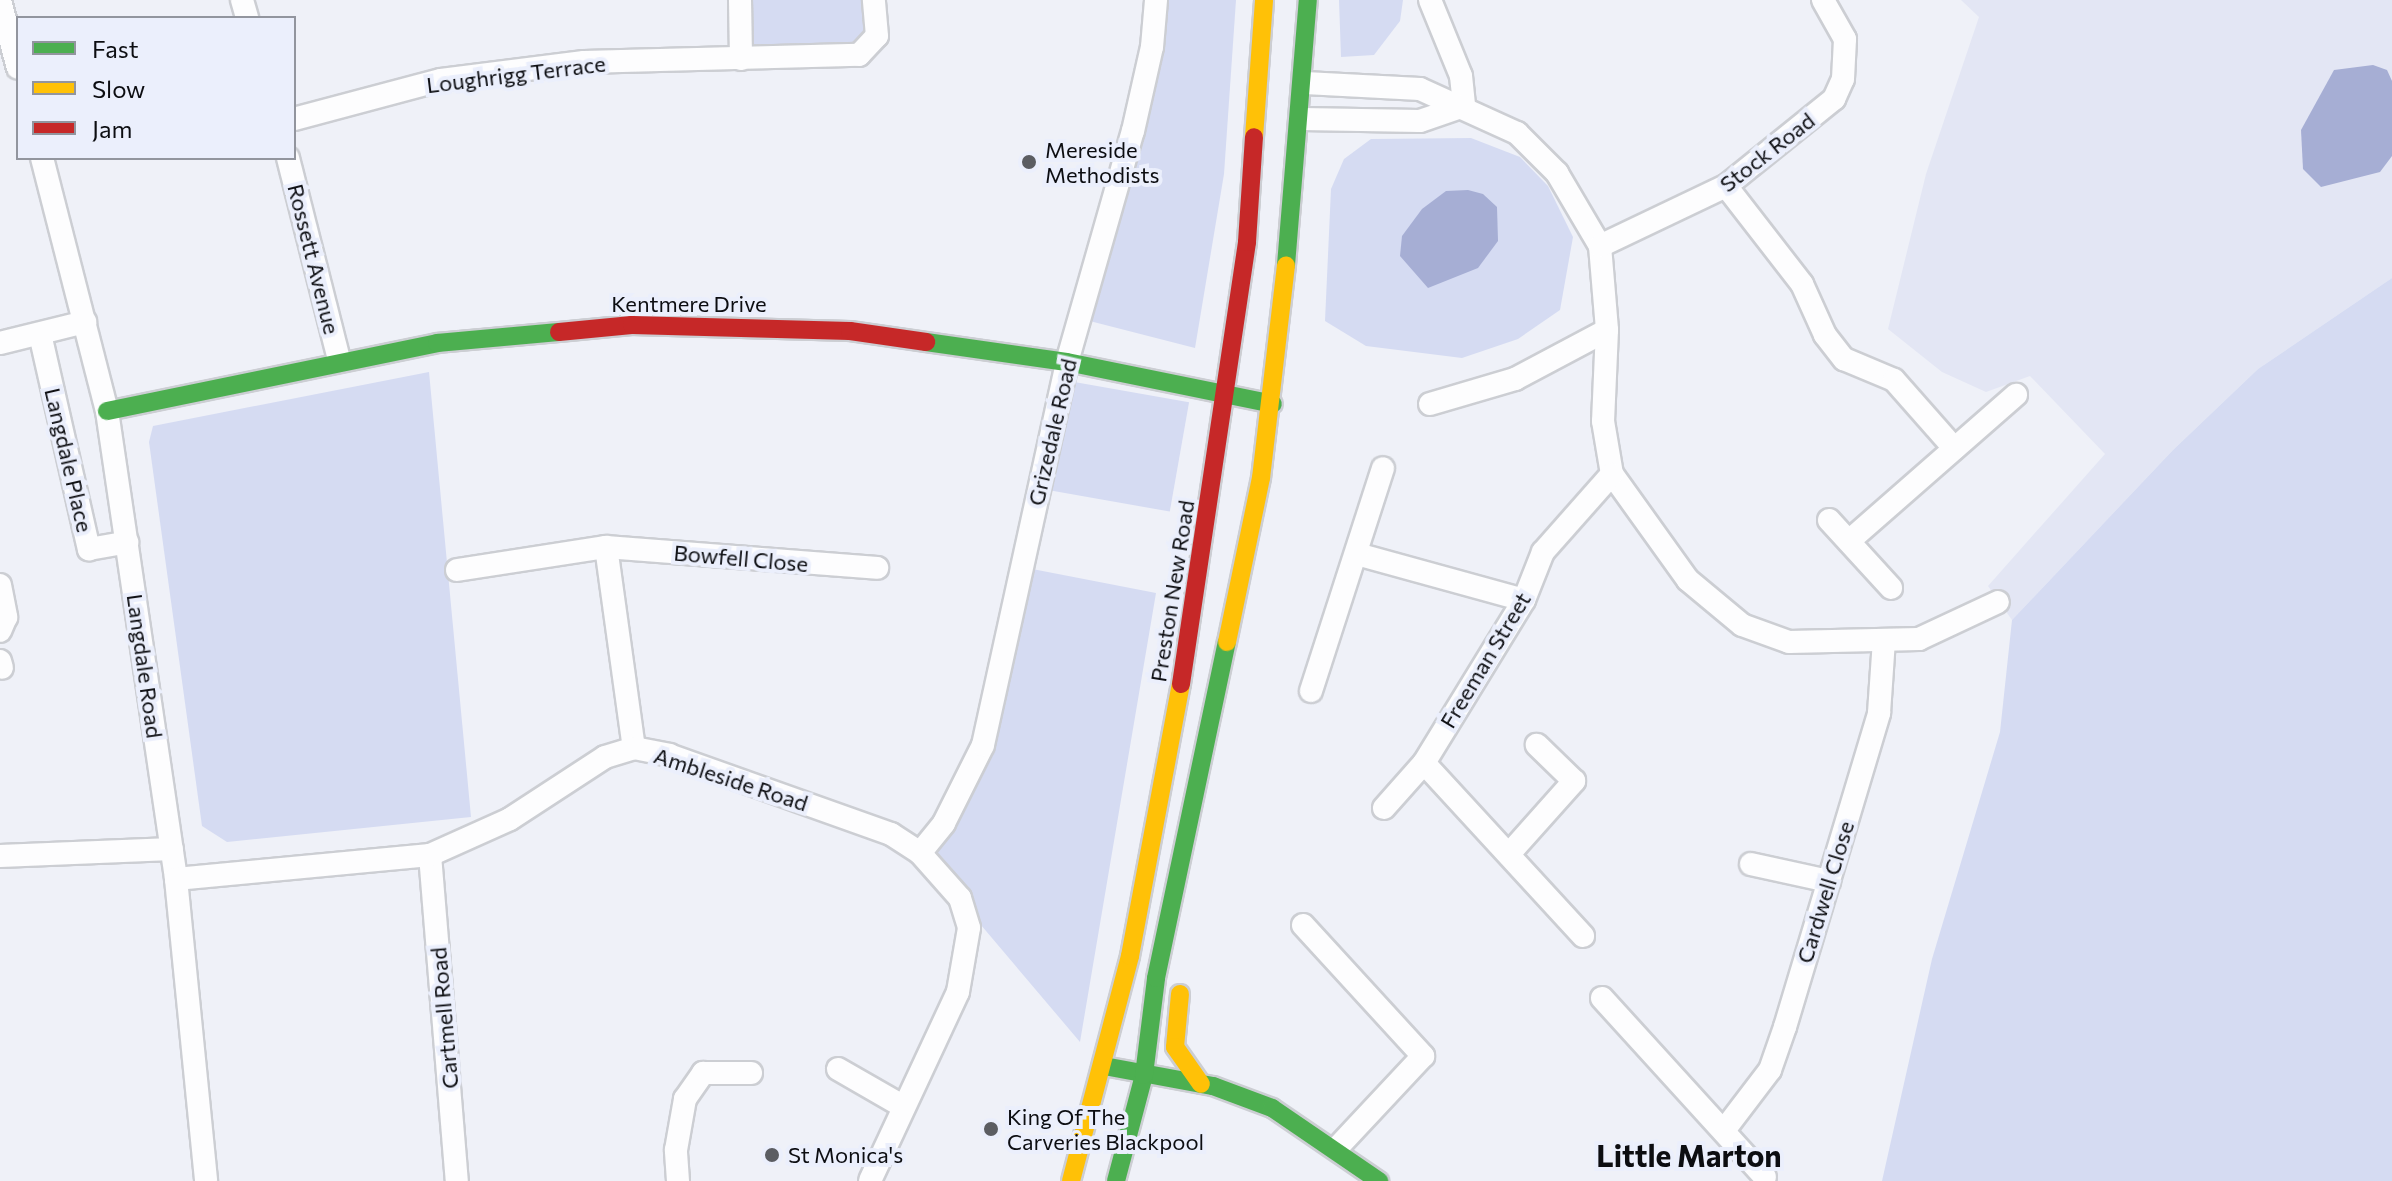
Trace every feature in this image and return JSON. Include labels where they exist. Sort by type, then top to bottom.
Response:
[{"type":"main road","name":"Preston New Road","points":[[1071,1181],[1104,1066],[1178,706],[1226,395],[1257,138],[1264,0]]},
{"type":"main road","points":[[1116,1181],[1144,1075],[1156,978],[1194,806],[1273,404],[1302,119],[1308,0]]},
{"type":"main road","points":[[1262,57],[1280,108],[1302,119]]},
{"type":"main road","points":[[1257,138],[1305,83]]},
{"type":"main road","name":"Kentmere Drive","points":[[107,411],[339,360],[437,343],[632,325],[850,331],[1067,362],[1273,404]]},
{"type":"main road","points":[[1194,806],[1206,847]]},
{"type":"main road","points":[[1184,969],[1175,1047],[1201,1084]]},
{"type":"main road","points":[[1104,1066],[1201,1084],[1272,1108],[1337,1148],[1379,1181]]},
{"type":"street","points":[[740,0],[741,59]]},
{"type":"street","name":"Loughrigg Terrace","points":[[296,118],[441,80],[584,62],[859,55],[877,36],[874,0]]},
{"type":"street","name":"Grizedale Road","points":[[920,853],[944,823],[983,745],[1067,362],[1133,131],[1152,47],[1156,0]]},
{"type":"street","points":[[1430,0],[1461,76],[1464,106]]},
{"type":"street","name":"Stock Road","points":[[1600,246],[1726,186],[1834,99],[1843,79],[1845,39],[1823,0]]},
{"type":"street","points":[[1,6],[16,61]]},
{"type":"street","points":[[1305,83],[1420,89],[1464,106],[1517,133],[1538,152],[1581,209],[1600,246],[1607,330],[1603,421],[1612,474],[1688,580],[1742,625],[1789,642],[1919,639],[1998,602]]},
{"type":"street","points":[[1302,119],[1420,121],[1464,106]]},
{"type":"street","name":"Langdale Road","points":[[43,160],[107,411],[176,879],[201,1181]]},
{"type":"street","name":"Rossett Avenue","points":[[289,160],[339,360]]},
{"type":"street","points":[[1726,186],[1802,284],[1825,335],[1844,359],[1894,380],[1954,448]]},
{"type":"street","points":[[0,343],[85,322]]},
{"type":"street","points":[[1430,404],[1515,379],[1607,330]]},
{"type":"street","name":"Langdale Place","points":[[40,334],[89,549],[127,542]]},
{"type":"street","points":[[1849,541],[2016,395]]},
{"type":"street","points":[[1311,691],[1383,468]]},
{"type":"street","name":"Freeman Street","points":[[1384,808],[1424,763],[1524,600],[1543,552],[1612,474]]},
{"type":"street","points":[[1829,520],[1891,588]]},
{"type":"street","points":[[606,547],[634,748]]},
{"type":"street","name":"Bowfell Close","points":[[457,570],[606,547],[877,568]]},
{"type":"street","points":[[1357,554],[1524,600]]},
{"type":"street","points":[[0,585],[6,617],[0,631]]},
{"type":"street","name":"Cardwell Close","points":[[1725,1129],[1770,1070],[1879,713],[1884,640]]},
{"type":"street","points":[[1509,854],[1574,781],[1537,745]]},
{"type":"street","name":"Ambleside Road","points":[[176,879],[430,855],[510,819],[605,757],[634,748],[669,755],[891,834],[920,853],[960,898],[969,928],[958,992],[870,1181]]},
{"type":"street","points":[[1424,763],[1583,936]]},
{"type":"street","points":[[0,856],[172,849]]},
{"type":"street","name":"Cartmell Road","points":[[430,855],[457,1181]]},
{"type":"street","points":[[1751,864],[1829,881]]},
{"type":"street","points":[[1303,925],[1423,1056],[1337,1148]]},
{"type":"street","points":[[1602,998],[1725,1129],[1765,1177]]},
{"type":"street","points":[[838,1069],[904,1107]]},
{"type":"street","points":[[678,1181],[676,1150],[685,1099],[703,1073],[751,1073]]},
{"type":"shaded area","points":[[740,0],[874,0],[877,36],[859,55],[741,59]]},
{"type":"shaded area","points":[[1156,0],[1236,0],[1224,174],[1195,348],[1078,318]]},
{"type":"shaded area","points":[[1339,0],[1403,0],[1400,21],[1374,55],[1341,57]]},
{"type":"shaded area","points":[[1961,0],[2392,0],[2392,278],[2258,369],[2173,450],[2012,620],[1988,586],[2105,454],[2030,376],[1986,392],[1942,372],[1888,329],[1926,174],[1979,17]]},
{"type":"shaded area","points":[[1471,138],[1520,157],[1548,186],[1573,237],[1560,310],[1518,339],[1462,358],[1366,346],[1325,321],[1331,189],[1344,159],[1371,139]]},
{"type":"shaded area","points":[[2392,278],[2392,1181],[1882,1181],[1932,959],[2000,732],[2012,620],[2173,450],[2258,369]]},
{"type":"shaded area","points":[[429,372],[471,817],[227,842],[202,826],[149,442],[153,426]]},
{"type":"shaded area","points":[[1063,380],[1189,402],[1170,512],[1044,489]]},
{"type":"shaded area","points":[[1022,567],[1156,593],[1080,1042],[920,853],[983,745]]},
{"type":"water","points":[[2373,65],[2387,70],[2392,81],[2392,156],[2380,172],[2321,187],[2303,169],[2301,130],[2334,70]]},
{"type":"water","points":[[1468,190],[1483,194],[1497,207],[1498,241],[1478,268],[1428,288],[1400,256],[1402,236],[1422,209],[1446,191]]},
{"type":"traffic: fast","points":[[1286,265],[1308,0]]},
{"type":"traffic: fast","points":[[107,411],[437,343],[559,332]]},
{"type":"traffic: fast","points":[[926,342],[1067,362],[1273,404]]},
{"type":"traffic: fast","points":[[1116,1181],[1144,1075],[1156,978],[1227,642]]},
{"type":"traffic: fast","points":[[1104,1066],[1213,1086],[1272,1108],[1379,1181]]},
{"type":"traffic: slow","points":[[1254,137],[1264,0]]},
{"type":"traffic: slow","points":[[1227,642],[1261,478],[1286,265]]},
{"type":"traffic: slow","points":[[1071,1181],[1130,956],[1181,684]]},
{"type":"traffic: slow","points":[[1180,994],[1175,1047],[1201,1084]]},
{"type":"traffic: jam","points":[[1181,684],[1247,242],[1254,137]]},
{"type":"traffic: jam","points":[[559,332],[632,325],[850,331],[926,342]]},
{"type":"place","name":"Mereside Methodists","points":[[1029,162]]},
{"type":"place","name":"King Of The Carveries Blackpool","points":[[991,1129]]},
{"type":"place","name":"St Monica's","points":[[772,1155]]},
{"type":"district","name":"Little Marton","points":[[1689,1155]]}]
